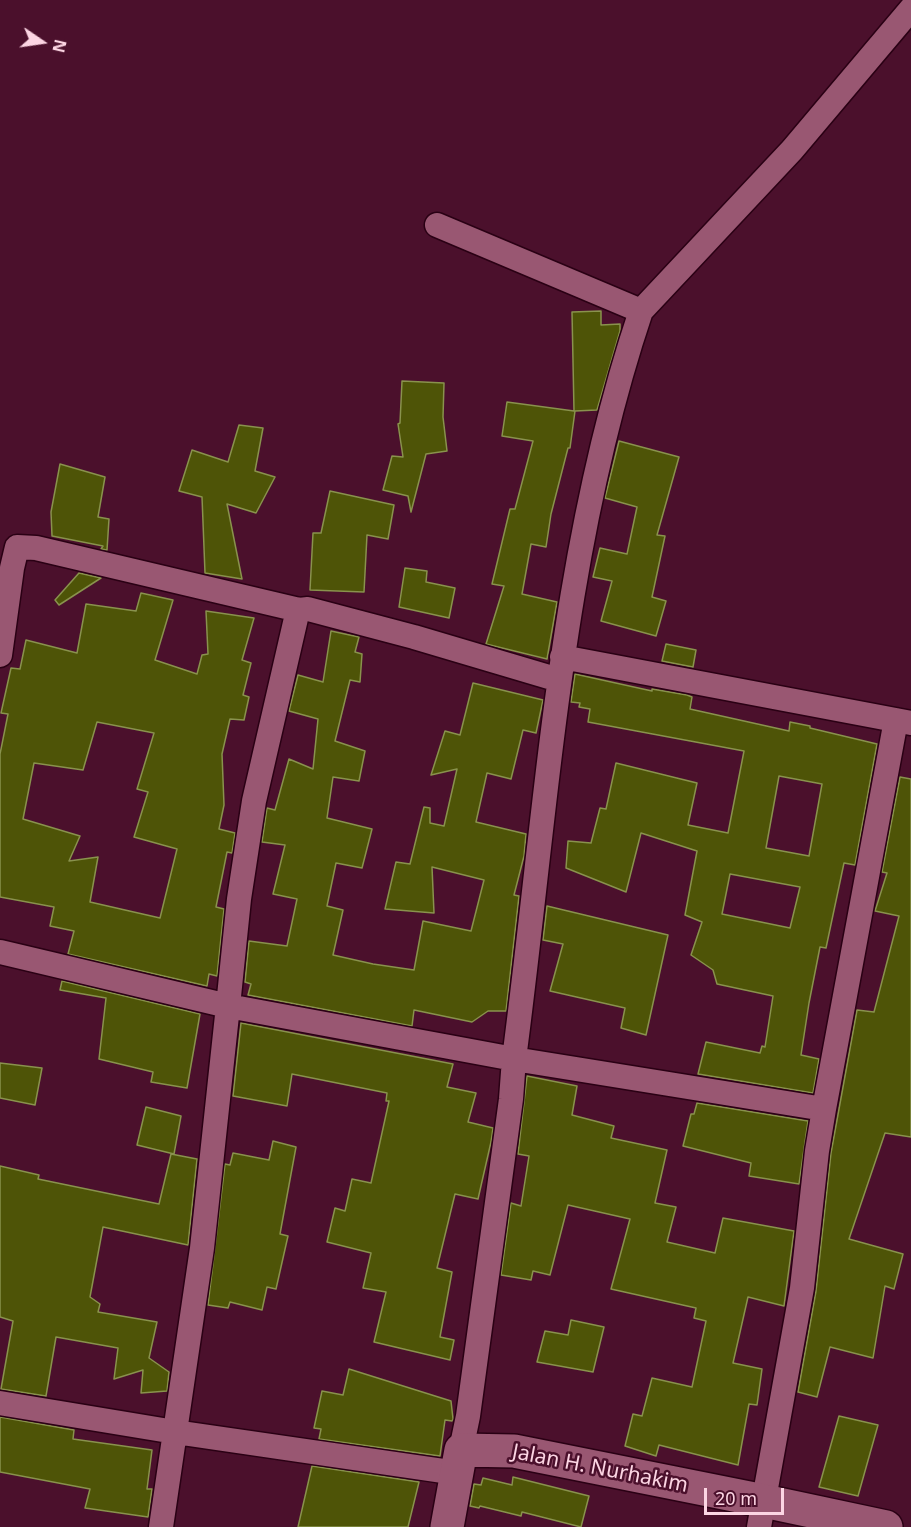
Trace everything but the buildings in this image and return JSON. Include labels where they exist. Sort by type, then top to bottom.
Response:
[{"type":"main road","name":"Jalan H. Nurhakim","points":[[459,1461],[514,1451],[761,1514],[886,1527]]},
{"type":"main road","points":[[447,1527],[459,1461]]},
{"type":"street","points":[[0,1403],[175,1432],[459,1461],[468,1416],[509,1111],[560,669],[594,484],[631,339],[641,311],[792,150],[911,9]]},
{"type":"street","points":[[436,225],[641,311]]},
{"type":"street","points":[[0,655],[8,546],[36,548],[560,669],[903,722],[824,1109],[817,1151],[802,1288],[761,1514]]},
{"type":"street","points":[[161,1527],[202,1248],[239,899],[254,801],[297,614],[300,610]]},
{"type":"street","points":[[0,952],[228,1006],[514,1059],[824,1109]]}]
